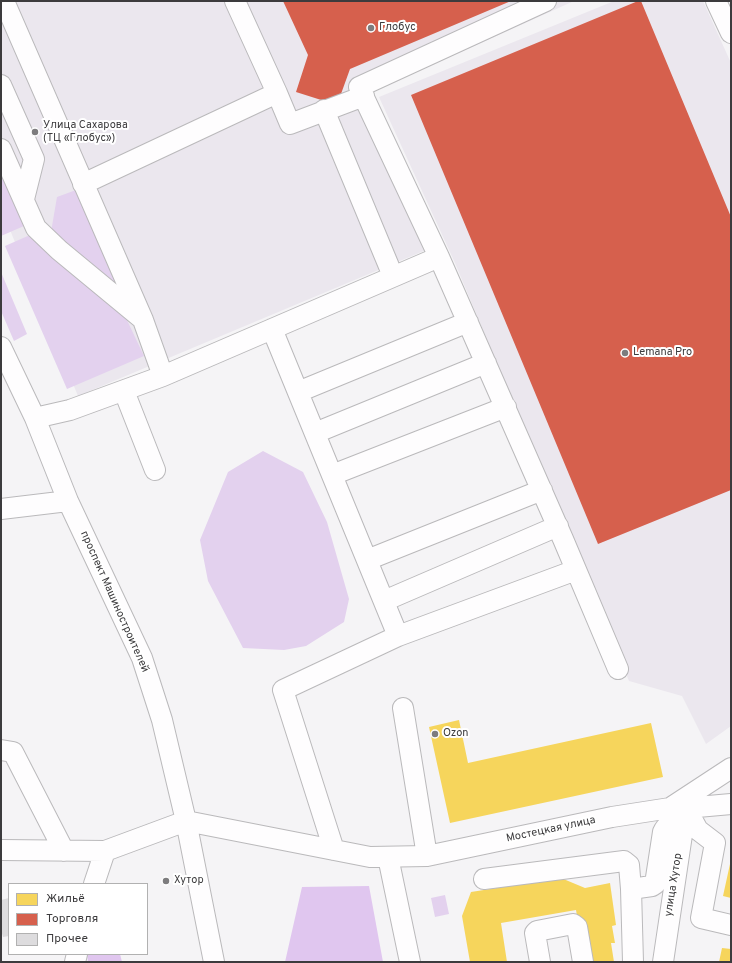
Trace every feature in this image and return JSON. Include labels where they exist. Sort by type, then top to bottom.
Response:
[{"type":"street","points":[[4,1],[143,320],[163,376]]},
{"type":"street","points":[[235,1],[290,124],[364,96]]},
{"type":"street","points":[[546,1],[359,87],[439,257],[506,407],[618,669]]},
{"type":"street","points":[[716,1],[731,33]]},
{"type":"street","points":[[1,85],[34,159],[24,200]]},
{"type":"street","points":[[83,184],[277,93]]},
{"type":"street","points":[[324,110],[393,276]]},
{"type":"street","points":[[1,150],[36,228],[59,250],[143,320]]},
{"type":"street","points":[[35,418],[70,410],[163,376],[439,257]]},
{"type":"street","points":[[298,392],[468,322]]},
{"type":"street","points":[[272,329],[398,636]]},
{"type":"street","name":"проспект Машиностроителей","points":[[1,347],[35,418],[68,500],[142,658],[162,720],[186,821],[214,962]]},
{"type":"street","points":[[315,433],[486,363]]},
{"type":"street","points":[[124,391],[155,470]]},
{"type":"street","points":[[332,475],[506,407]]},
{"type":"street","points":[[367,560],[542,490]]},
{"type":"street","points":[[1,509],[68,500]]},
{"type":"street","points":[[384,601],[558,526]]},
{"type":"street","points":[[334,850],[283,690],[398,636],[576,570]]},
{"type":"street","points":[[403,708],[427,856]]},
{"type":"street","points":[[1,750],[13,752],[64,851]]},
{"type":"street","points":[[631,889],[652,886],[655,884],[665,827],[680,811],[731,768]]},
{"type":"street","name":"Мостецкая улица","points":[[186,821],[334,850],[379,857],[427,856],[612,817],[680,811],[731,804]]},
{"type":"street","points":[[680,811],[698,830],[715,843],[701,918],[731,925]]},
{"type":"street","name":"улица Хутор","points":[[662,962],[680,811]]},
{"type":"street","points":[[1,850],[105,851],[186,821]]},
{"type":"street","points":[[94,883],[105,851]]},
{"type":"street","points":[[379,857],[410,962]]},
{"type":"street","points":[[484,879],[624,862],[629,866],[631,889],[632,962]]},
{"type":"street","points":[[540,962],[535,933],[537,931],[573,924],[577,927],[583,962]]},
{"type":"shaded area","points":[[1,1],[574,1],[370,93],[438,245],[78,396],[1,208]]},
{"type":"shaded area","name":"Lemana Pro","points":[[614,1],[703,1],[731,63],[731,726],[706,744],[682,696],[629,681],[455,263],[379,97]]},
{"type":"shaded area","points":[[1,173],[24,226],[1,236]]},
{"type":"shaded area","points":[[76,190],[118,288],[51,232],[57,197]]},
{"type":"shaded area","points":[[30,235],[125,316],[144,356],[67,389],[5,246]]},
{"type":"shaded area","points":[[1,272],[27,334],[14,341],[1,311]]},
{"type":"shaded area","points":[[263,451],[303,472],[327,522],[349,599],[344,622],[306,646],[284,650],[243,648],[208,581],[200,540],[228,472]]},
{"type":"shaded area","points":[[369,886],[383,962],[285,962],[302,887]]},
{"type":"shaded area","points":[[445,895],[449,914],[435,917],[431,898]]},
{"type":"shaded area","points":[[87,955],[120,955],[122,962],[88,962]]},
{"type":"building: Жильё","points":[[459,720],[468,763],[651,723],[663,777],[450,823],[429,727]]},
{"type":"building: Жильё","points":[[731,864],[731,898],[723,896]]},
{"type":"building: Жильё","points":[[561,878],[585,888],[610,883],[616,925],[612,926],[615,943],[611,943],[614,962],[585,962],[576,910],[501,923],[507,962],[470,962],[462,916],[471,892]]},
{"type":"building: Жильё","points":[[722,948],[731,949],[731,962],[719,962]]},
{"type":"building: Торговля","name":"Глобус","points":[[283,1],[511,1],[350,69],[337,105],[296,92],[308,55]]},
{"type":"building: Торговля","name":"Lemana Pro","points":[[641,1],[731,217],[731,490],[598,544],[411,95]]},
{"type":"building: Прочее","points":[[8,898],[8,936],[3,937],[1,930],[1,900]]},
{"type":"place","name":"Глобус","points":[[371,28]]},
{"type":"place","name":"Улица Сахарова (ТЦ «Глобус»)","points":[[35,132]]},
{"type":"place","name":"Lemana Pro","points":[[625,353]]},
{"type":"place","name":"Ozon","points":[[435,734]]},
{"type":"place","name":"Хутор","points":[[166,881]]}]
